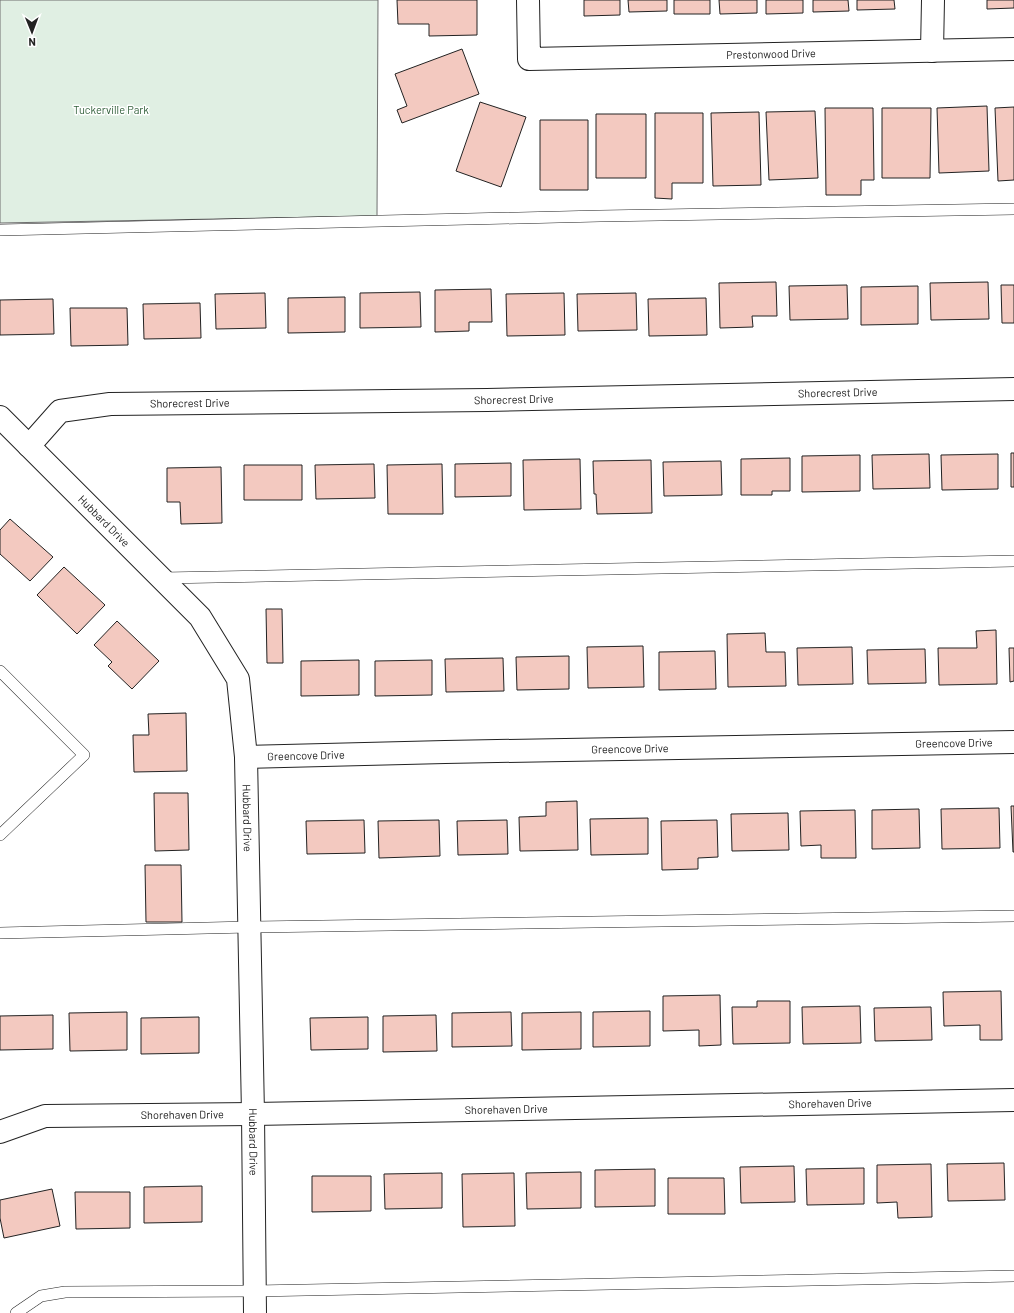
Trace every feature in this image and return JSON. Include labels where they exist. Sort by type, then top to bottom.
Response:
[{"type":"street","name":"Prestonwood Drive","points":[[528,0],[529,59],[1014,49]]},
{"type":"street","points":[[932,50],[933,0]]},
{"type":"street","name":"Shorecrest Drive","points":[[29,446],[60,411],[110,404],[487,400],[1014,389]]},
{"type":"street","name":"Hubbard Drive","points":[[0,417],[200,617],[238,679],[246,758],[253,1114],[255,1313]]},
{"type":"street","name":"Greencove Drive","points":[[246,758],[445,752],[1014,742]]},
{"type":"street","name":"Shorehaven Drive","points":[[0,1132],[45,1116],[253,1114],[1014,1100]]},
{"type":"lane","points":[[0,230],[592,216],[1014,209]]},
{"type":"lane","points":[[161,578],[1014,561]]},
{"type":"lane","points":[[0,671],[84,755],[0,835]]},
{"type":"lane","points":[[0,933],[249,927],[1014,916]]},
{"type":"lane","points":[[16,1313],[41,1296],[65,1292],[255,1290],[1014,1276]]},
{"type":"green space","name":"Tuckerville Park","points":[[0,0],[378,0],[377,216],[0,223]]},
{"type":"building","points":[[397,0],[477,0],[477,35],[429,36],[429,24],[398,24]]},
{"type":"building","points":[[584,0],[620,0],[620,15],[584,16]]},
{"type":"building","points":[[628,0],[667,0],[667,11],[629,12]]},
{"type":"building","points":[[674,0],[710,0],[710,14],[674,14]]},
{"type":"building","points":[[719,0],[757,0],[757,13],[720,14]]},
{"type":"building","points":[[766,0],[803,0],[803,13],[766,14]]},
{"type":"building","points":[[813,0],[848,0],[849,11],[813,12]]},
{"type":"building","points":[[857,0],[894,0],[895,9],[857,10]]},
{"type":"building","points":[[987,0],[1014,0],[1014,8],[987,9]]},
{"type":"building","points":[[462,49],[479,94],[402,123],[397,110],[407,106],[395,74]]},
{"type":"building","points":[[480,102],[526,117],[501,187],[456,171]]},
{"type":"building","points":[[987,106],[989,171],[939,173],[937,108]]},
{"type":"building","points":[[1014,107],[1014,180],[998,181],[995,108]]},
{"type":"building","points":[[825,108],[873,108],[874,180],[861,180],[861,195],[826,195]]},
{"type":"building","points":[[882,108],[931,108],[930,178],[882,178]]},
{"type":"building","points":[[815,111],[818,178],[769,180],[766,112]]},
{"type":"building","points":[[759,112],[761,185],[713,186],[711,113]]},
{"type":"building","points":[[655,113],[703,113],[703,183],[672,183],[672,199],[655,198]]},
{"type":"building","points":[[596,114],[646,114],[646,178],[596,178]]},
{"type":"building","points":[[540,120],[588,120],[588,190],[540,190]]},
{"type":"building","points":[[776,282],[777,316],[752,316],[753,327],[720,328],[719,283]]},
{"type":"building","points":[[988,282],[989,319],[931,320],[930,283]]},
{"type":"building","points":[[847,285],[848,319],[790,320],[789,286]]},
{"type":"building","points":[[1001,285],[1014,285],[1014,323],[1002,323]]},
{"type":"building","points":[[918,286],[918,324],[861,325],[861,287]]},
{"type":"building","points":[[491,289],[492,322],[469,322],[469,331],[435,332],[435,290]]},
{"type":"building","points":[[420,292],[421,327],[360,328],[360,293]]},
{"type":"building","points":[[265,293],[266,328],[216,329],[215,294]]},
{"type":"building","points":[[564,293],[565,335],[507,336],[506,294]]},
{"type":"building","points":[[636,293],[637,330],[578,331],[577,294]]},
{"type":"building","points":[[345,297],[345,332],[288,333],[288,298]]},
{"type":"building","points":[[706,298],[707,335],[649,336],[648,299]]},
{"type":"building","points":[[53,299],[54,334],[0,335],[0,300]]},
{"type":"building","points":[[200,303],[201,338],[144,339],[143,304]]},
{"type":"building","points":[[70,308],[127,308],[128,345],[71,346]]},
{"type":"building","points":[[1011,453],[1014,453],[1014,487],[1011,487]]},
{"type":"building","points":[[929,454],[930,488],[873,489],[872,455]]},
{"type":"building","points":[[998,454],[998,489],[942,490],[941,455]]},
{"type":"building","points":[[860,455],[860,491],[802,492],[802,456]]},
{"type":"building","points":[[790,458],[790,491],[772,491],[772,495],[741,495],[741,459]]},
{"type":"building","points":[[580,459],[581,509],[524,510],[523,460]]},
{"type":"building","points":[[651,460],[652,513],[597,514],[596,494],[594,494],[593,461]]},
{"type":"building","points":[[721,461],[722,495],[664,496],[663,462]]},
{"type":"building","points":[[511,463],[511,496],[455,497],[455,464]]},
{"type":"building","points":[[374,464],[375,498],[316,499],[315,465]]},
{"type":"building","points":[[442,464],[443,514],[388,514],[387,465]]},
{"type":"building","points":[[244,465],[302,465],[302,500],[244,500]]},
{"type":"building","points":[[221,467],[222,523],[181,524],[180,502],[167,502],[167,468]]},
{"type":"building","points":[[10,519],[53,557],[30,581],[0,554],[0,530]]},
{"type":"building","points":[[64,567],[105,605],[77,634],[37,595]]},
{"type":"building","points":[[266,609],[282,609],[283,663],[267,663]]},
{"type":"building","points":[[117,621],[159,661],[132,689],[108,666],[112,662],[94,645]]},
{"type":"building","points":[[996,630],[997,684],[939,685],[938,648],[977,648],[976,631]]},
{"type":"building","points":[[765,633],[766,652],[785,652],[786,686],[728,687],[727,634]]},
{"type":"building","points":[[643,646],[644,687],[588,688],[587,647]]},
{"type":"building","points":[[852,647],[853,684],[798,685],[797,648]]},
{"type":"building","points":[[1009,648],[1014,648],[1014,681],[1010,682]]},
{"type":"building","points":[[925,649],[926,683],[868,684],[867,650]]},
{"type":"building","points":[[715,651],[716,689],[659,690],[659,652]]},
{"type":"building","points":[[569,656],[569,689],[517,690],[516,657]]},
{"type":"building","points":[[503,658],[504,691],[446,692],[445,659]]},
{"type":"building","points":[[359,660],[359,695],[301,696],[301,661]]},
{"type":"building","points":[[432,660],[432,695],[375,696],[375,661]]},
{"type":"building","points":[[186,713],[187,771],[134,772],[133,735],[149,735],[148,714]]},
{"type":"building","points":[[154,793],[188,793],[189,850],[155,851]]},
{"type":"building","points":[[577,801],[578,850],[520,851],[519,817],[546,816],[546,802]]},
{"type":"building","points":[[1011,806],[1014,806],[1014,852],[1013,852]]},
{"type":"building","points":[[999,808],[1000,848],[942,849],[941,809]]},
{"type":"building","points":[[919,809],[920,848],[872,849],[872,810]]},
{"type":"building","points":[[855,810],[856,858],[821,858],[821,845],[801,846],[800,811]]},
{"type":"building","points":[[788,813],[789,850],[732,851],[731,814]]},
{"type":"building","points":[[648,818],[648,854],[591,855],[590,819]]},
{"type":"building","points":[[364,820],[365,853],[307,854],[306,821]]},
{"type":"building","points":[[439,820],[440,856],[379,858],[378,821]]},
{"type":"building","points":[[507,820],[508,854],[458,855],[457,821]]},
{"type":"building","points":[[717,820],[718,857],[698,858],[698,869],[662,870],[661,821]]},
{"type":"building","points":[[145,865],[181,865],[182,922],[146,922]]},
{"type":"building","points":[[1001,991],[1002,1040],[980,1040],[980,1025],[944,1026],[943,992]]},
{"type":"building","points":[[720,995],[721,1045],[699,1046],[699,1030],[663,1031],[663,996]]},
{"type":"building","points":[[757,1001],[790,1001],[790,1043],[733,1044],[732,1007],[757,1007]]},
{"type":"building","points":[[860,1006],[861,1043],[803,1044],[802,1007]]},
{"type":"building","points":[[931,1007],[932,1040],[875,1041],[874,1008]]},
{"type":"building","points":[[650,1011],[650,1046],[593,1047],[593,1012]]},
{"type":"building","points":[[127,1012],[127,1050],[70,1051],[69,1013]]},
{"type":"building","points":[[511,1012],[512,1046],[452,1047],[452,1013]]},
{"type":"building","points":[[581,1012],[581,1049],[522,1050],[522,1013]]},
{"type":"building","points":[[53,1015],[53,1049],[0,1050],[0,1016]]},
{"type":"building","points":[[436,1015],[437,1051],[383,1052],[383,1016]]},
{"type":"building","points":[[199,1017],[199,1053],[141,1054],[141,1018]]},
{"type":"building","points":[[368,1017],[368,1049],[311,1050],[310,1018]]},
{"type":"building","points":[[1004,1163],[1005,1200],[948,1201],[947,1164]]},
{"type":"building","points":[[931,1164],[932,1217],[898,1218],[897,1202],[877,1203],[877,1165]]},
{"type":"building","points":[[794,1166],[795,1202],[741,1203],[740,1167]]},
{"type":"building","points":[[864,1168],[864,1204],[807,1205],[806,1169]]},
{"type":"building","points":[[655,1169],[655,1206],[595,1207],[595,1170]]},
{"type":"building","points":[[581,1172],[581,1208],[527,1209],[526,1173]]},
{"type":"building","points":[[442,1173],[442,1208],[385,1209],[384,1174]]},
{"type":"building","points":[[514,1173],[515,1226],[463,1227],[462,1174]]},
{"type":"building","points":[[312,1176],[371,1176],[371,1211],[312,1212]]},
{"type":"building","points":[[668,1178],[724,1178],[725,1214],[668,1214]]},
{"type":"building","points":[[202,1186],[202,1222],[144,1223],[144,1187]]},
{"type":"building","points":[[52,1189],[60,1226],[4,1238],[0,1218],[0,1200]]},
{"type":"building","points":[[75,1192],[130,1192],[130,1228],[76,1229]]}]
